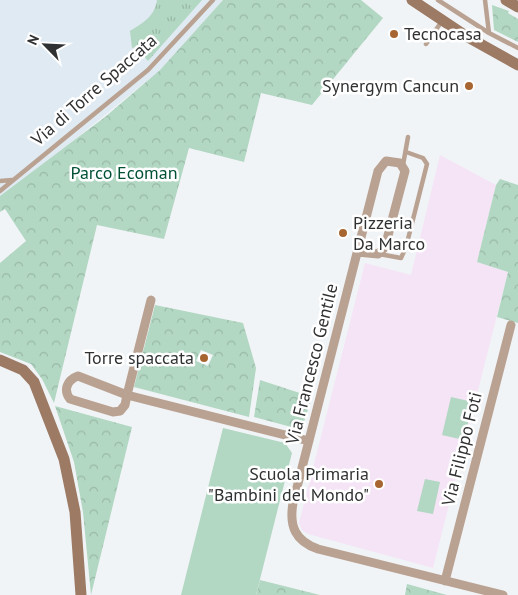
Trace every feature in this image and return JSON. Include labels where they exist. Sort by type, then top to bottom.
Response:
[{"type":"street","points":[[412,0],[442,21],[518,65]]},
{"type":"street","points":[[506,0],[518,7]]},
{"type":"street","name":"Via Francesco Gentile","points":[[403,165],[388,161],[380,168],[291,514],[293,529],[300,539],[318,549],[502,595]]},
{"type":"street","points":[[357,252],[378,254],[383,250],[389,235],[404,171],[403,165]]},
{"type":"street","points":[[151,300],[127,395],[122,408],[113,412],[74,401],[68,397],[66,390],[71,380],[78,376],[127,395],[309,441]]},
{"type":"street","name":"Via Filippo Foti","points":[[445,581],[511,325]]},
{"type":"street","points":[[0,360],[23,370],[34,382],[62,451],[75,512],[81,595]]},
{"type":"lane","name":"Via di Torre Spaccata","points":[[0,191],[144,74],[213,0]]},
{"type":"lane","points":[[485,0],[489,33]]},
{"type":"lane","points":[[440,1],[489,33],[518,48]]},
{"type":"lane","points":[[426,44],[442,21]]},
{"type":"lane","points":[[403,165],[408,137]]},
{"type":"lane","points":[[378,254],[400,258],[406,247],[427,164],[423,158],[406,152]]},
{"type":"lane","points":[[0,181],[14,180]]},
{"type":"shaded area","points":[[0,0],[223,0],[160,70],[67,146],[0,196]]},
{"type":"shaded area","points":[[440,155],[496,185],[477,262],[508,272],[433,568],[308,534],[302,530],[299,523],[365,263],[411,275]]},
{"type":"green space","points":[[157,0],[202,0],[148,61],[136,47],[132,48],[130,31],[151,15]]},
{"type":"green space","name":"Parco Ecoman","points":[[223,0],[361,0],[383,18],[312,105],[261,93],[244,162],[189,148],[164,239],[97,225],[54,403],[42,379],[31,364],[0,352],[0,263],[26,241],[5,209],[0,212],[0,196],[105,117],[160,70]]},
{"type":"green space","points":[[492,5],[509,11],[508,13],[518,19],[518,42],[494,30]]},
{"type":"green space","points":[[500,179],[518,185],[518,323],[497,317],[508,272],[477,262],[496,185]]},
{"type":"green space","points":[[155,305],[243,323],[256,368],[249,417],[134,387]],"holes":[[[201,350],[213,355],[208,366],[196,361]]]},
{"type":"green space","points":[[260,380],[312,397],[303,425],[295,428],[254,417]]},
{"type":"green space","points":[[451,397],[473,402],[464,440],[442,435]]},
{"type":"green space","points":[[55,406],[132,427],[91,595],[83,512],[74,462]]},
{"type":"green space","points":[[223,428],[285,443],[292,453],[256,595],[181,595]]},
{"type":"green space","points":[[425,479],[440,482],[433,514],[417,511]]},
{"type":"green space","points":[[260,580],[320,595],[256,595]]},
{"type":"green space","points":[[407,584],[447,595],[405,595]]},
{"type":"place","name":"Tecnocasa","points":[[394,34]]},
{"type":"place","name":"Synergym Cancun","points":[[469,86]]},
{"type":"place","name":"Pizzeria Da Marco","points":[[343,233]]},
{"type":"place","name":"Torre spaccata","points":[[204,358]]},
{"type":"place","name":"Scuola Primaria \"Bambini del Mondo\"","points":[[379,484]]}]
